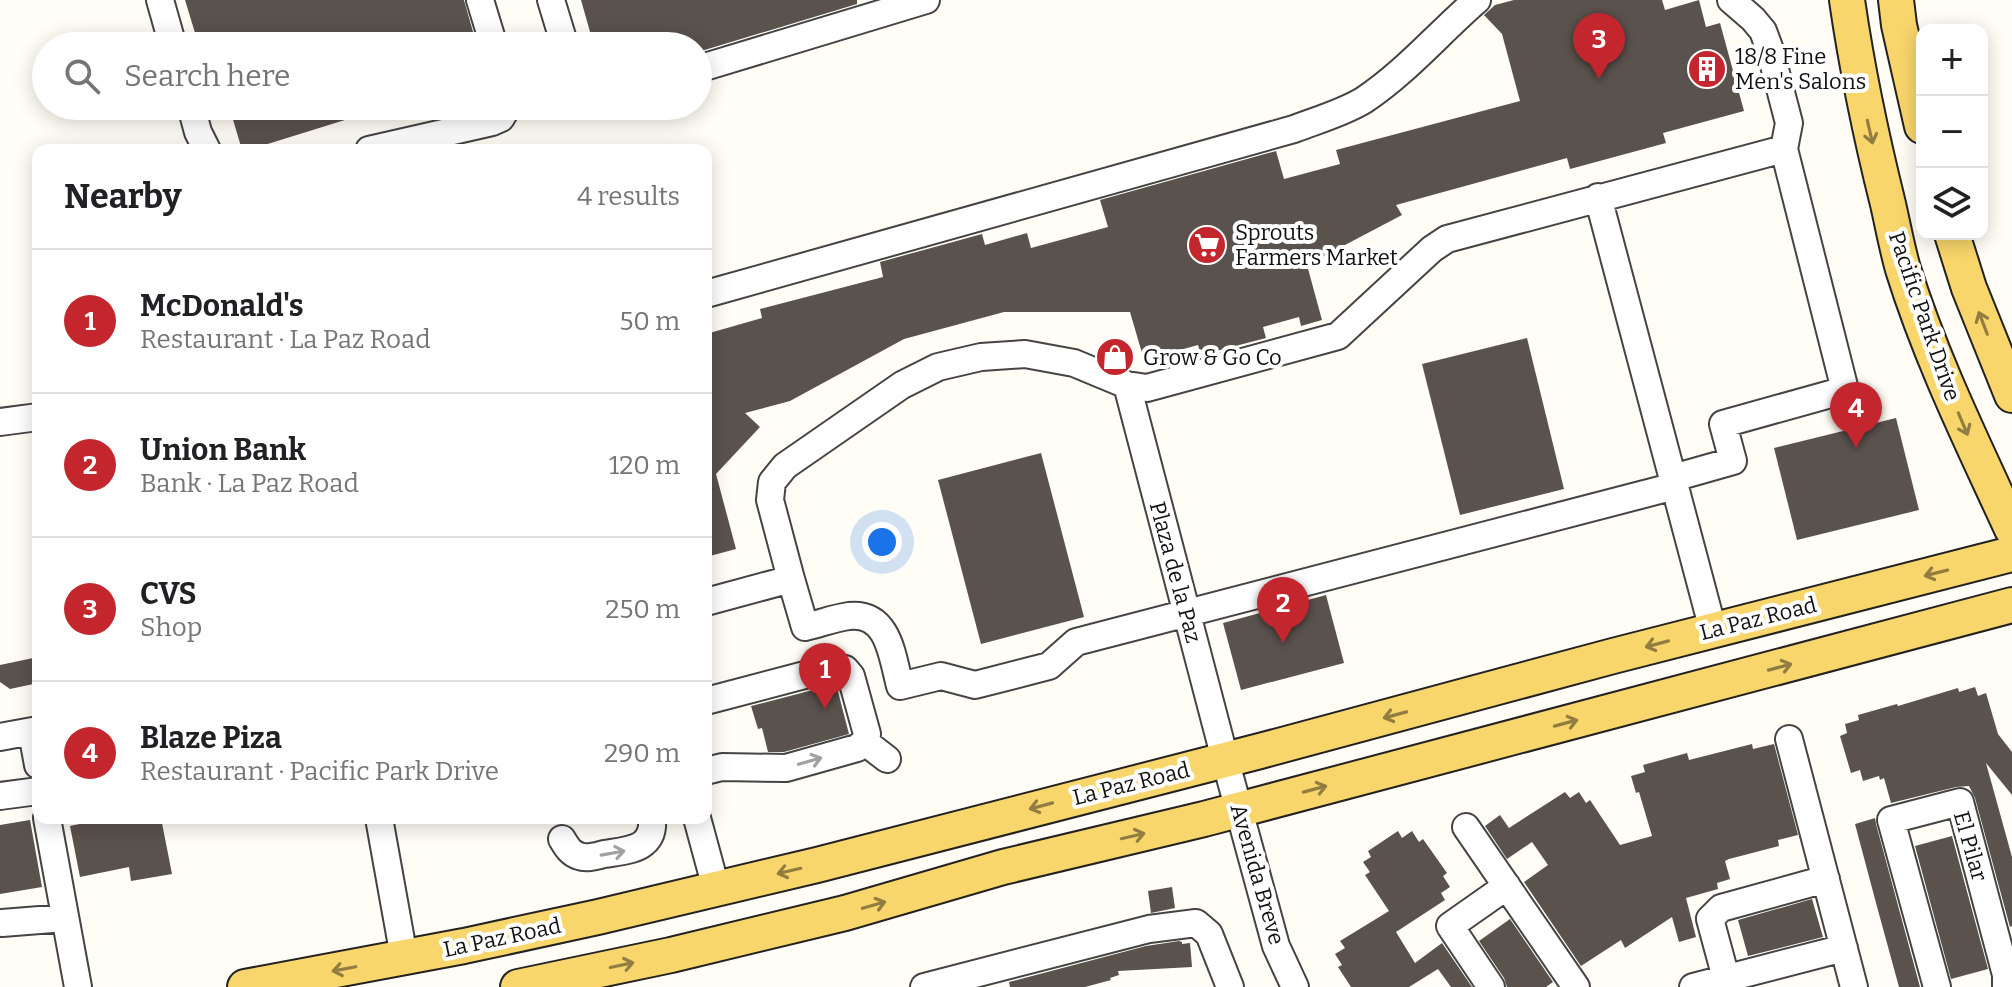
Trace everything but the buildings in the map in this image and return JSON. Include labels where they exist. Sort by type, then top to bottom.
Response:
[{"type":"main road","name":"Pacific Park Drive","points":[[1847,0],[1869,127],[1903,269],[1955,405],[2012,529]]},
{"type":"main road","points":[[1876,0],[1891,73],[1916,112]]},
{"type":"main road","points":[[1896,0],[1916,100]]},
{"type":"main road","points":[[1954,240],[1969,288],[2012,395]]},
{"type":"main road","name":"La Paz Road","points":[[245,987],[598,917],[817,865],[2012,554]]},
{"type":"main road","points":[[518,987],[831,917],[1003,867],[1239,809],[2012,605]]},
{"type":"main road","points":[[368,987],[404,957]]},
{"type":"street","points":[[160,0],[169,32]]},
{"type":"street","points":[[480,0],[490,32]]},
{"type":"street","points":[[551,0],[561,32]]},
{"type":"street","points":[[712,65],[926,0]]},
{"type":"street","points":[[712,292],[1307,124],[1361,101],[1399,73],[1477,0]]},
{"type":"street","points":[[1731,0],[1763,31],[1770,50],[1789,123],[1784,149],[1845,390],[1723,424],[1733,461],[1674,482],[1076,642],[1049,666],[975,685],[941,676],[900,686],[887,638],[878,623],[865,616],[848,616],[805,627],[770,500],[772,482],[785,466],[902,385],[938,367],[981,357],[1025,354],[1074,363],[1127,385],[1147,388],[1338,336],[1432,249],[1447,239],[1784,149]]},
{"type":"street","points":[[195,120],[204,144]]},
{"type":"street","points":[[395,144],[496,120]]},
{"type":"street","points":[[1598,197],[1713,630]]},
{"type":"street","name":"Plaza de la Paz","points":[[1127,385],[1225,759]]},
{"type":"street","points":[[0,422],[32,418]]},
{"type":"street","points":[[712,600],[791,579]]},
{"type":"street","points":[[712,699],[835,667],[845,669],[851,676],[867,734],[865,742],[857,748],[786,768],[712,770]]},
{"type":"street","points":[[0,737],[32,732]]},
{"type":"street","points":[[1789,739],[1854,987]]},
{"type":"street","points":[[865,742],[887,759]]},
{"type":"street","name":"Avenida Breve","points":[[1225,759],[1276,946],[1295,987]]},
{"type":"street","points":[[0,796],[32,792]]},
{"type":"street","name":"El Pilar","points":[[1937,987],[1891,820],[1960,802],[2006,975],[2006,987]]},
{"type":"street","points":[[48,824],[78,987]]},
{"type":"street","points":[[380,824],[404,957]]},
{"type":"street","points":[[562,839],[568,849],[586,857],[633,849],[643,844],[650,835],[651,824]]},
{"type":"street","points":[[699,824],[716,888]]},
{"type":"street","points":[[1466,827],[1576,987]]},
{"type":"street","points":[[1726,978],[1710,919],[1721,908],[1826,879]]},
{"type":"street","points":[[1491,987],[1450,926],[1507,886]]},
{"type":"street","points":[[2,923],[65,918]]},
{"type":"street","points":[[924,987],[1149,929],[1196,923],[1209,934],[1230,987]]},
{"type":"street","points":[[1693,987],[1844,948]]},
{"type":"place","name":"18/8 Fine Men's Salons","points":[[1707,69]]},
{"type":"place","name":"CVS","points":[[1599,79]]},
{"type":"place","name":"Sprouts Farmers Market","points":[[1207,245]]},
{"type":"place","name":"Grow & Go Co","points":[[1115,357]]},
{"type":"place","name":"Blaze Piza","points":[[1856,448]]},
{"type":"place","name":"Union Bank","points":[[1283,643]]},
{"type":"place","name":"McDonald's","points":[[825,709]]}]
